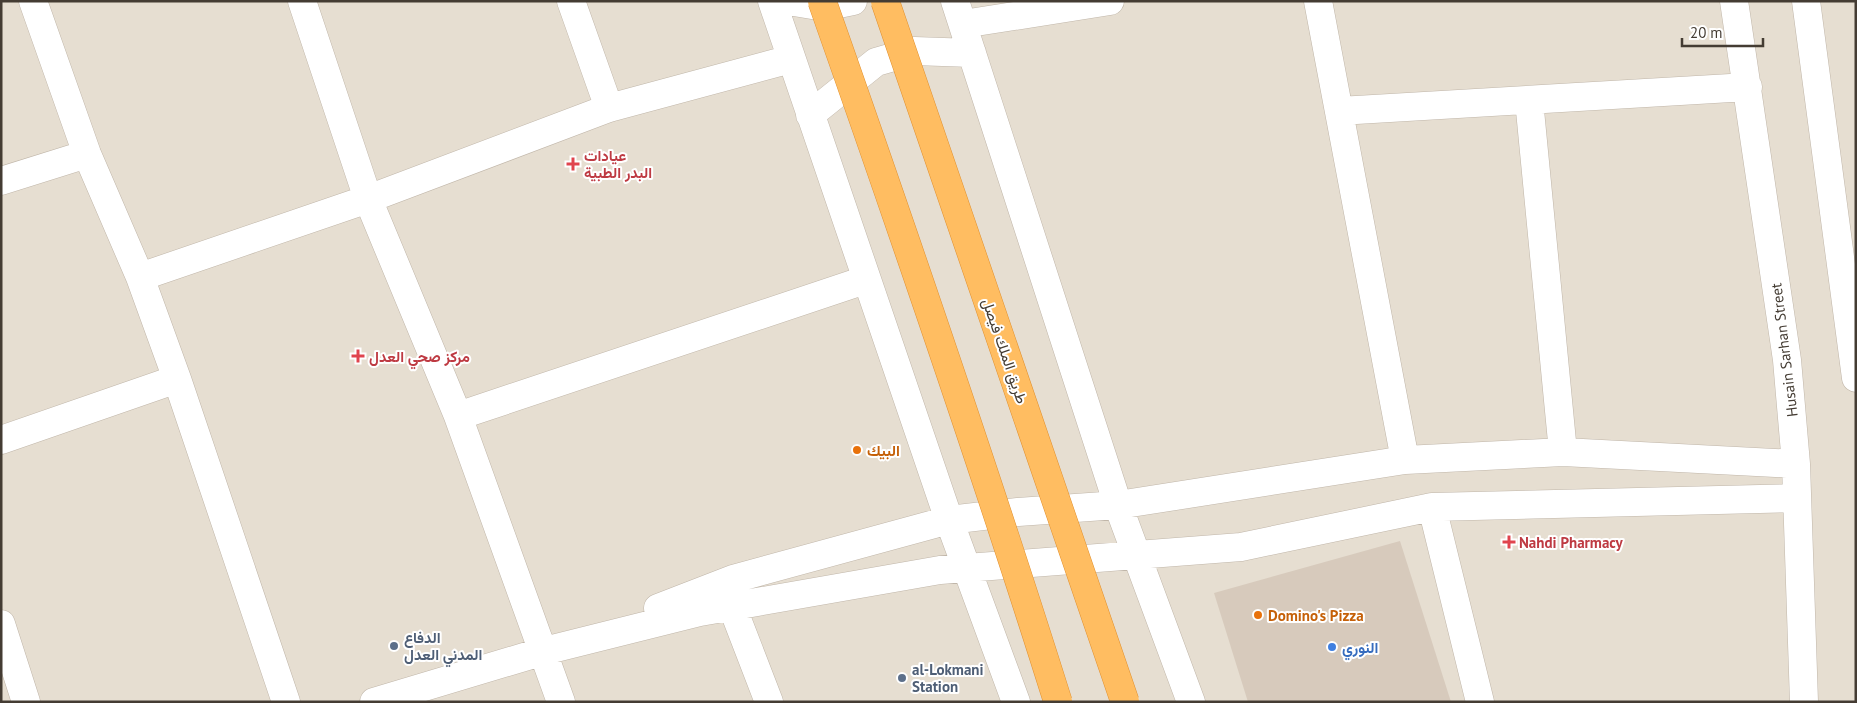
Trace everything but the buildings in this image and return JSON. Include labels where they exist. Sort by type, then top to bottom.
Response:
[{"type":"highway","points":[[822,1],[896,209],[1007,540],[1058,702]]},
{"type":"highway","name":"طريق الملك فيصل","points":[[885,1],[1125,702]]},
{"type":"street","points":[[33,1],[86,154],[140,277],[177,379],[286,702]]},
{"type":"street","points":[[302,1],[368,199],[458,416],[561,702]]},
{"type":"street","points":[[571,1],[609,108]]},
{"type":"street","points":[[772,1],[865,280],[949,520],[968,567],[1008,700]]},
{"type":"street","points":[[788,1],[824,7],[853,1]]},
{"type":"street","points":[[1110,1],[959,13],[1118,505],[1138,554],[1191,702]]},
{"type":"street","points":[[1318,1],[1405,460]]},
{"type":"street","name":"Husain Sarhan Street","points":[[1734,1],[1787,360],[1796,464],[1804,702]]},
{"type":"street","points":[[1811,5],[1856,378]]},
{"type":"street","points":[[810,115],[876,62],[914,51],[972,53]]},
{"type":"street","points":[[140,277],[368,199],[609,108],[791,59]]},
{"type":"street","points":[[1339,111],[1748,87]]},
{"type":"street","points":[[1529,100],[1563,452]]},
{"type":"street","points":[[1,181],[86,154]]},
{"type":"street","points":[[458,416],[865,280]]},
{"type":"street","points":[[1,440],[177,379]]},
{"type":"street","points":[[544,651],[733,579],[949,520],[1018,512],[1118,505],[1405,460],[1563,452],[1796,464]]},
{"type":"street","points":[[374,702],[544,651],[700,612],[940,570],[1241,546],[1432,507],[1797,498]]},
{"type":"street","points":[[1432,507],[1480,702]]},
{"type":"street","points":[[732,606],[769,702]]},
{"type":"street","points":[[1,624],[26,702]]},
{"type":"shaded area","points":[[1,1],[1856,1],[1856,702],[1,702]]},
{"type":"place","name":"عيادات البدر الطبية","points":[[573,164]]},
{"type":"place","name":"مركز صحي العدل","points":[[358,356]]},
{"type":"place","name":"البيك","points":[[857,450]]},
{"type":"place","name":"Nahdi Pharmacy","points":[[1509,542]]},
{"type":"place","name":"Domino's Pizza","points":[[1258,615]]},
{"type":"place","name":"الدفاع المدني العدل","points":[[394,646]]},
{"type":"place","name":"النوري","points":[[1332,647]]},
{"type":"place","name":"al-Lokmani Station","points":[[902,678]]}]
